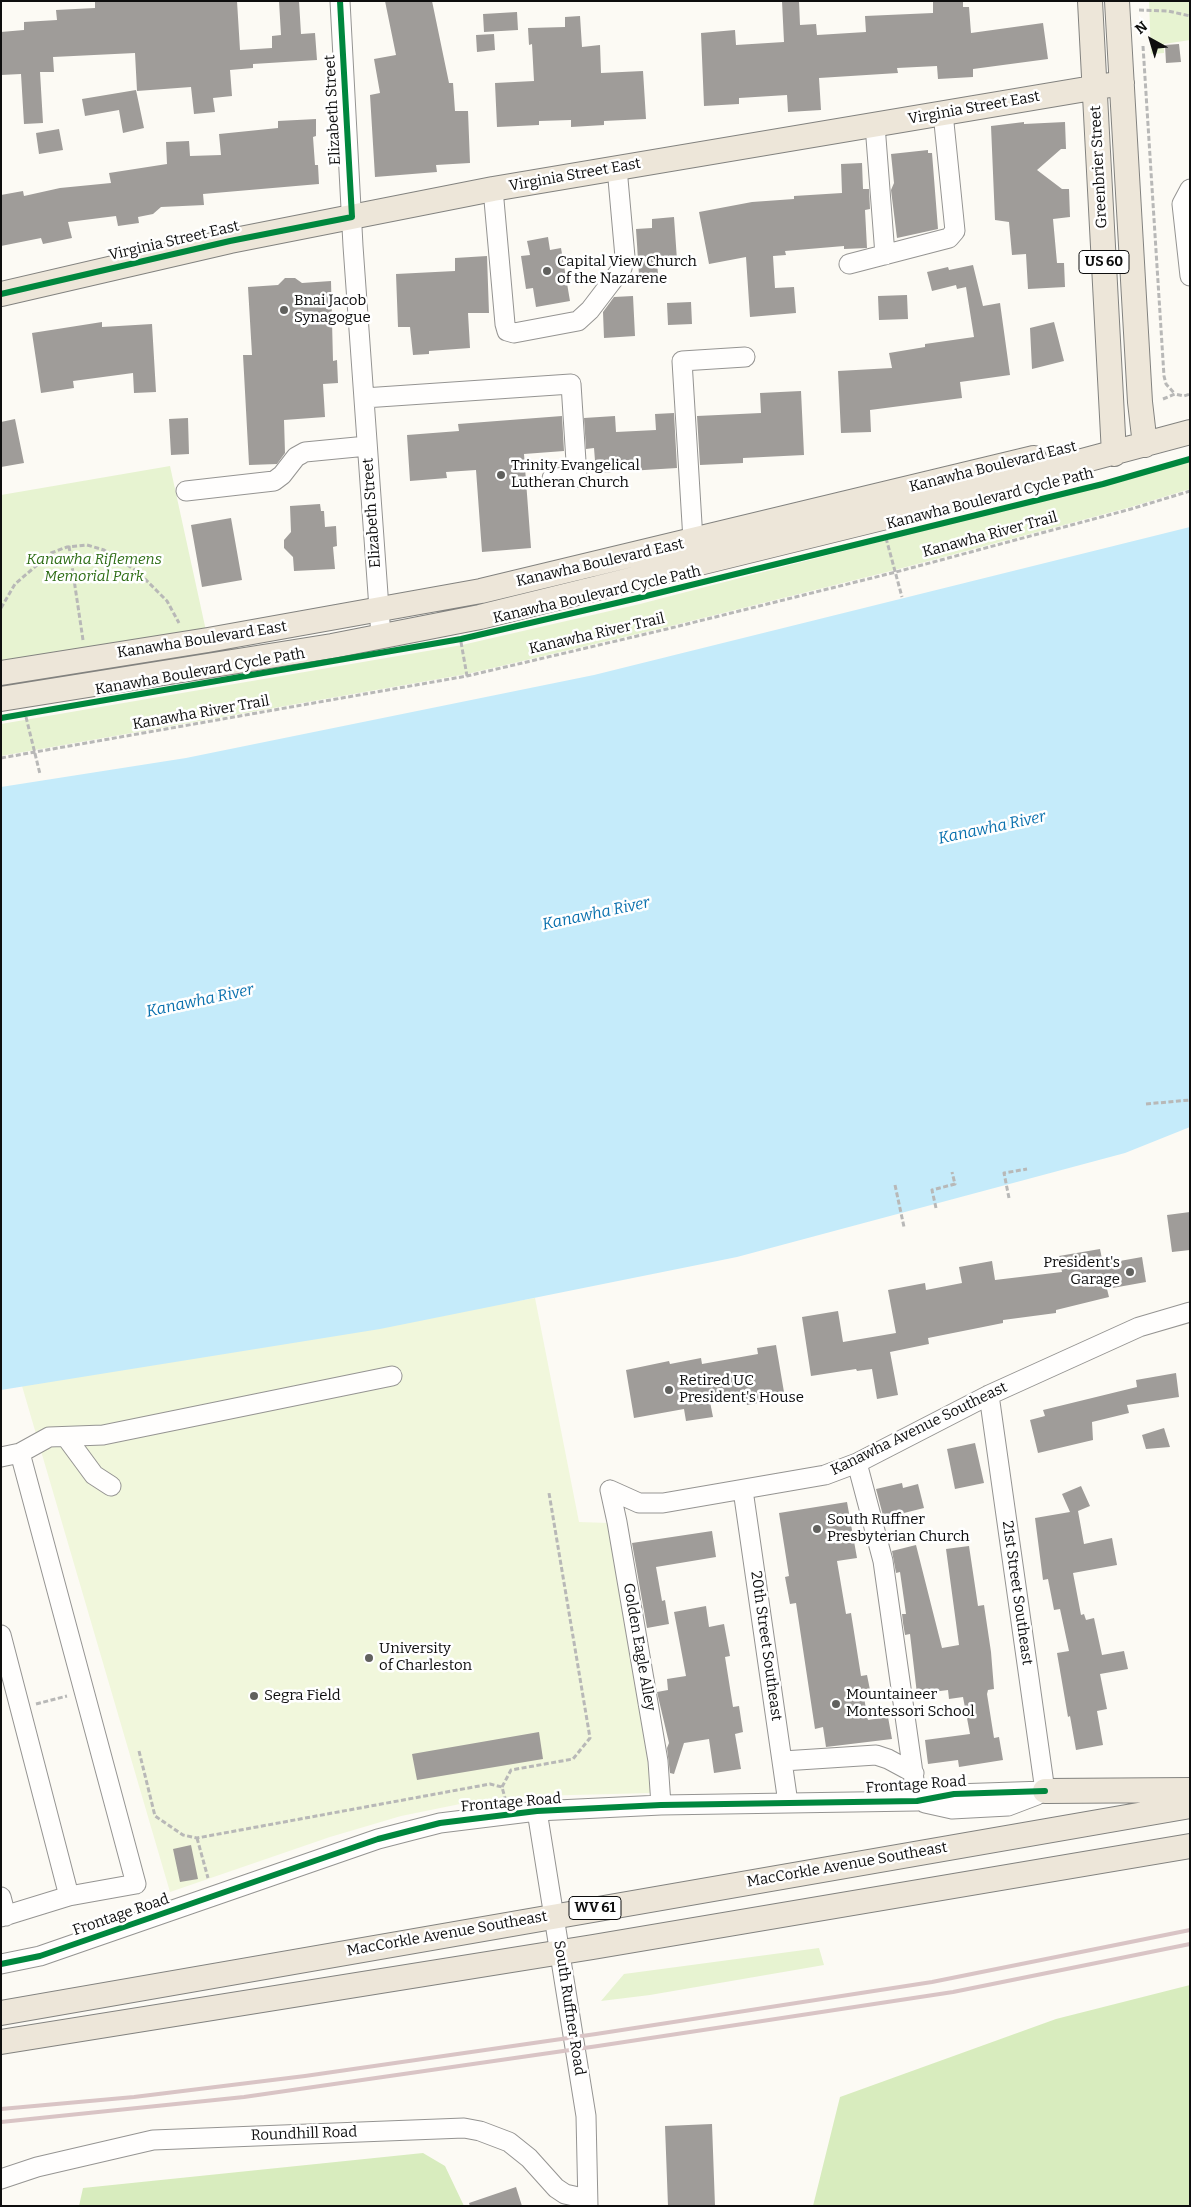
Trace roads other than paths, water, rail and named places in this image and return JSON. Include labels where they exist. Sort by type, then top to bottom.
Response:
[{"type":"main road","name":"Greenbrier Street","points":[[1090,1],[1114,445]]},
{"type":"main road","name":"Greenbrier Street","points":[[1117,1],[1140,402],[1144,437]]},
{"type":"main road","name":"Virginia Street East","points":[[1,294],[230,241],[493,189],[1122,83]]},
{"type":"main road","name":"Kanawha Boulevard East","points":[[1144,437],[1190,414]]},
{"type":"main road","name":"Kanawha Boulevard East","points":[[1,673],[380,610],[481,591],[1144,437],[1190,432]]},
{"type":"main road","name":"Kanawha Boulevard East","points":[[996,490],[1014,494],[1190,444]]},
{"type":"main road","name":"Kanawha Boulevard East","points":[[9,708],[480,618],[996,490],[1011,480],[1114,445]]},
{"type":"main road","points":[[1045,1791],[1190,1790]]},
{"type":"main road","name":"MacCorkle Avenue Southeast","points":[[1,2013],[554,1915],[1190,1806]]},
{"type":"main road","points":[[1,2042],[560,1952],[1190,1846]]},
{"type":"street","name":"Elizabeth Street","points":[[340,1],[352,217],[381,636]]},
{"type":"street","points":[[849,264],[949,238],[955,231],[943,113]]},
{"type":"street","points":[[875,125],[885,255]]},
{"type":"street","points":[[493,189],[505,324],[507,331],[514,332],[578,321],[590,310],[622,268],[625,257],[617,168]]},
{"type":"street","points":[[1190,189],[1182,204],[1190,276]]},
{"type":"street","points":[[694,540],[682,361],[745,356]]},
{"type":"street","points":[[364,398],[571,384],[577,477],[552,478]]},
{"type":"street","points":[[186,491],[274,481],[282,475],[296,457],[305,452],[367,446]]},
{"type":"street","name":"Kanawha Avenue Southeast","points":[[610,1490],[639,1503],[663,1503],[825,1475],[857,1463],[989,1395],[1139,1327],[1190,1312]]},
{"type":"street","points":[[1,1457],[20,1453],[49,1437],[103,1435],[392,1376]]},
{"type":"street","name":"21st Street Southeast","points":[[989,1395],[1045,1791]]},
{"type":"street","points":[[66,1437],[94,1475],[111,1486]]},
{"type":"street","points":[[1,1897],[4,1916],[69,1896],[136,1884],[20,1453]]},
{"type":"street","points":[[857,1463],[883,1560],[917,1801]]},
{"type":"street","name":"Golden Eagle Alley","points":[[610,1490],[658,1761],[661,1805]]},
{"type":"street","name":"20th Street Southeast","points":[[743,1490],[788,1804]]},
{"type":"street","points":[[1,1635],[69,1896]]},
{"type":"street","points":[[783,1761],[876,1755],[888,1758],[914,1773]]},
{"type":"street","name":"Frontage Road","points":[[1,1964],[40,1956],[404,1832],[483,1816],[661,1805],[917,1801],[954,1794],[1045,1791]]},
{"type":"street","name":"South Ruffner Road","points":[[537,1812],[586,2116],[588,2202]]},
{"type":"street","name":"Roundhill Road","points":[[1,2179],[37,2167],[153,2140],[464,2128],[480,2130],[509,2142],[529,2158],[556,2188],[565,2194],[588,2202]]},
{"type":"water","name":"Kanawha River","points":[[1190,527],[1190,1127],[1125,1153],[737,1257],[380,1329],[1,1390],[1,787],[186,758],[594,675]]},
{"type":"railway","points":[[1,2109],[134,2097],[305,2076],[596,2034],[932,1982],[1190,1930]]},
{"type":"railway","points":[[1,2122],[244,2097],[598,2046],[953,1992],[1190,1944]]},
{"type":"place","name":"Capital View Church of the Nazarene","points":[[547,271]]},
{"type":"place","name":"Bnai Jacob Synagogue","points":[[284,310]]},
{"type":"place","name":"Trinity Evangelical Lutheran Church","points":[[501,475]]},
{"type":"place","name":"President's Garage","points":[[1130,1272]]},
{"type":"place","name":"Retired UC President's House","points":[[669,1390]]},
{"type":"place","name":"South Ruffner Presbyterian Church","points":[[817,1529]]},
{"type":"place","name":"University of Charleston","points":[[369,1658]]},
{"type":"place","name":"Segra Field","points":[[254,1696]]},
{"type":"place","name":"Mountaineer Montessori School","points":[[836,1704]]},
{"type":"park label","name":"Kanawha Riflemens Memorial Park","points":[[94,568]]}]
